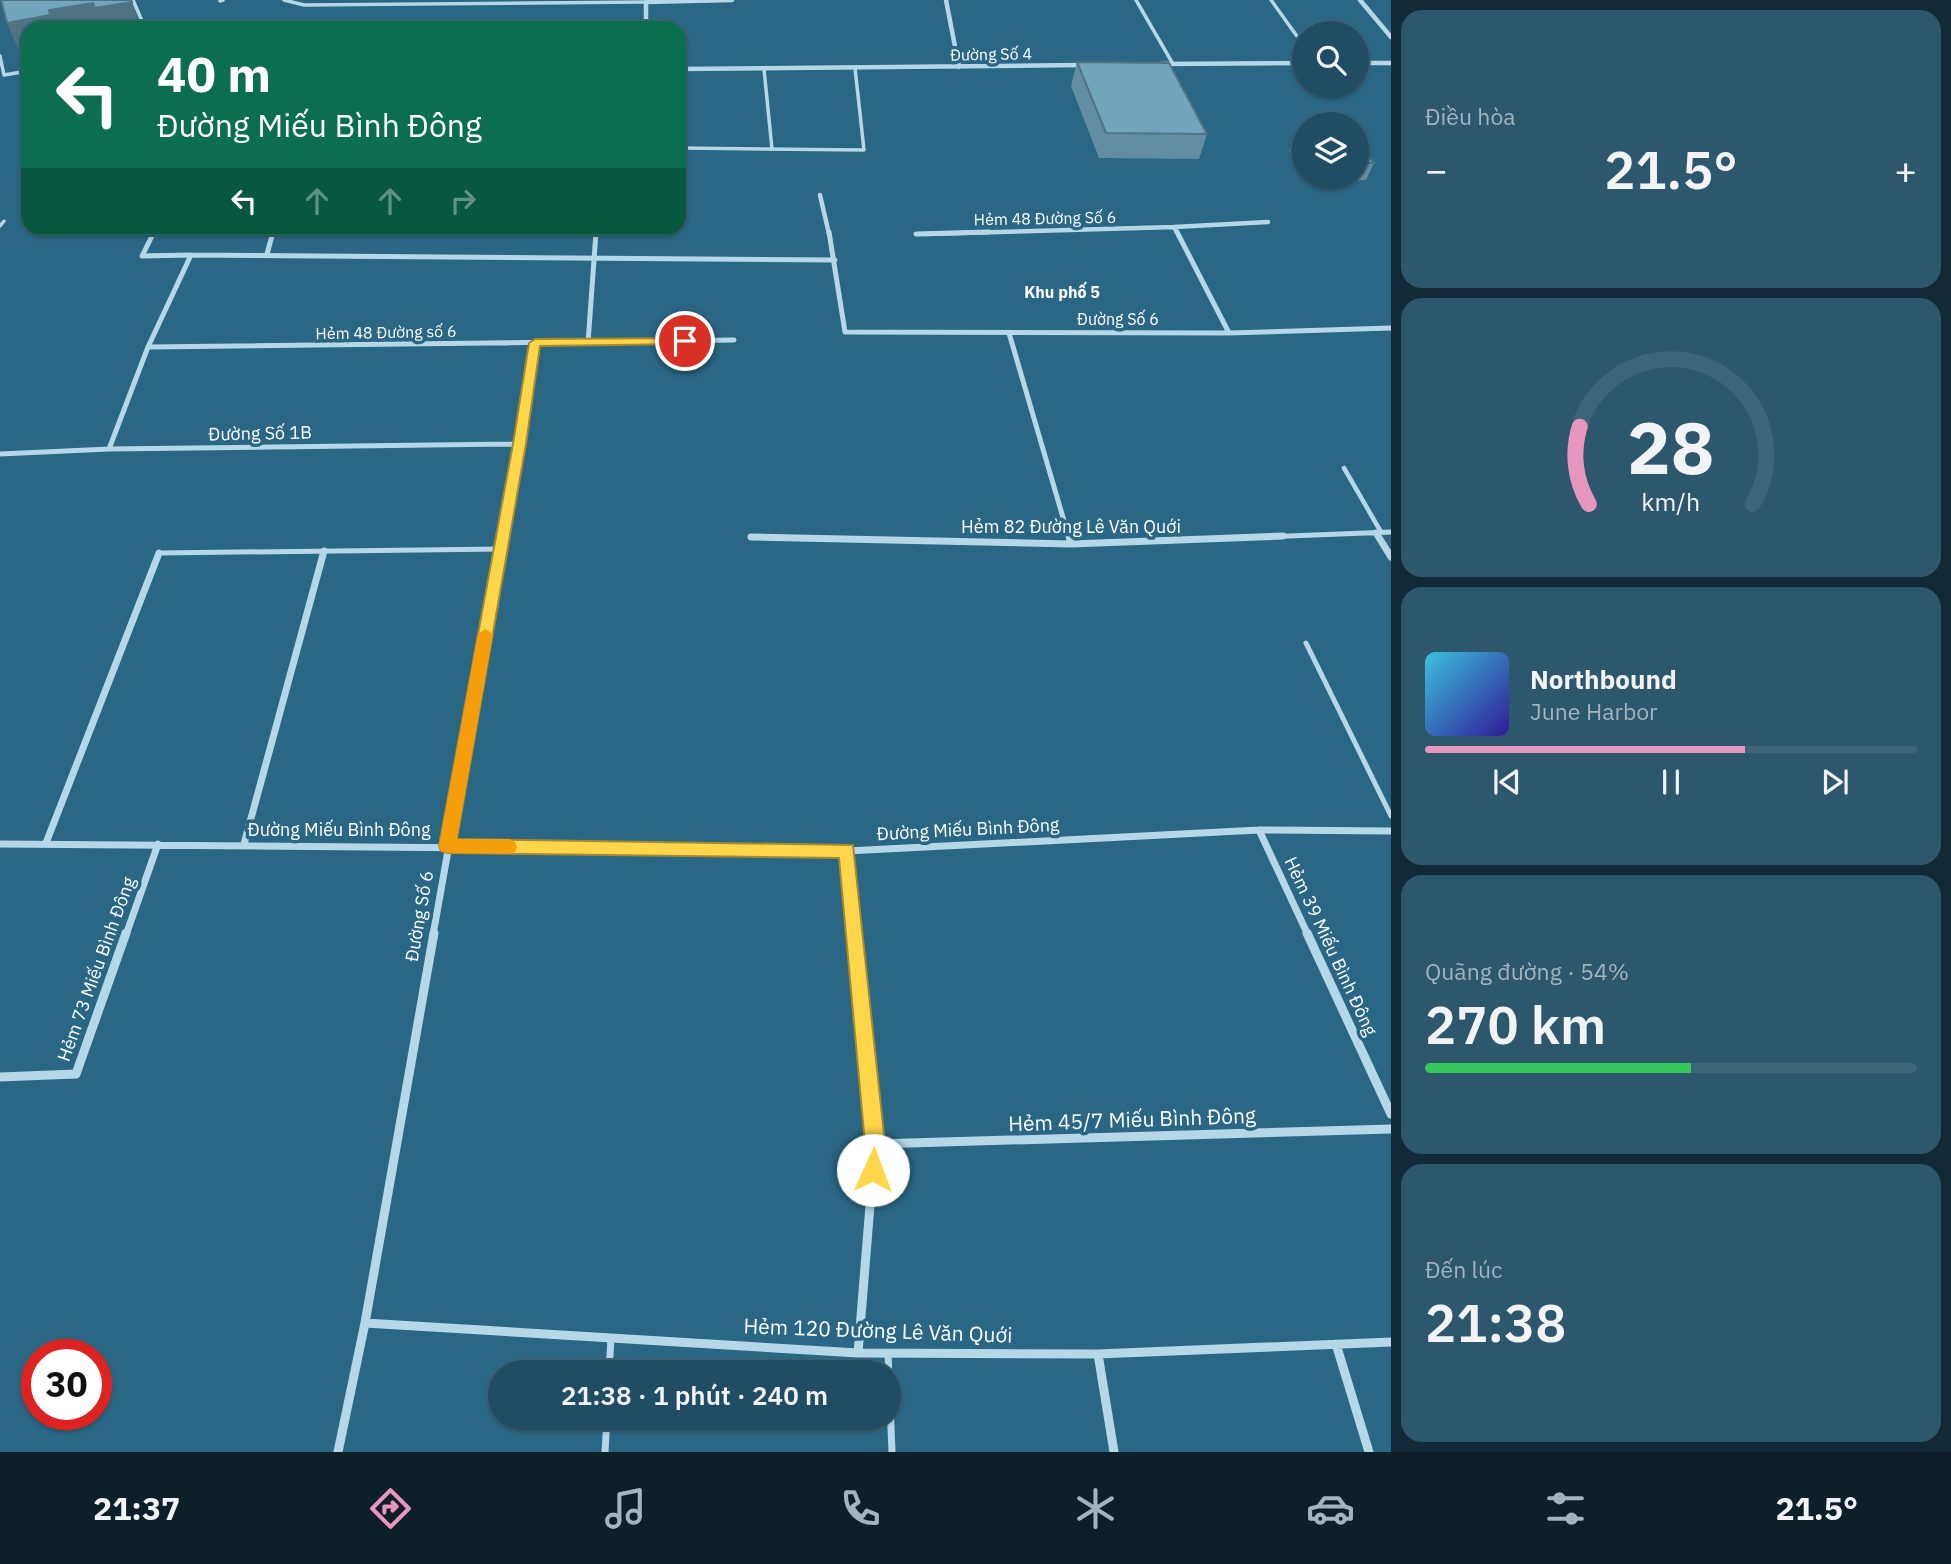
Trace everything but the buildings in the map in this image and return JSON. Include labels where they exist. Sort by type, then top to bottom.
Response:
[{"type":"street","points":[[646,21],[646,2],[732,0]]},
{"type":"street","points":[[946,0],[959,66]]},
{"type":"street","points":[[1360,0],[1391,37]]},
{"type":"street","points":[[1159,64],[1292,63]]},
{"type":"street","points":[[1369,63],[1391,63]]},
{"type":"street","name":"Đường Số 4","points":[[686,69],[1091,65]]},
{"type":"street","points":[[152,235],[142,256],[267,254],[835,260],[820,195]]},
{"type":"street","name":"Hẻm 48 Đường Số 6","points":[[916,233],[1268,222]]},
{"type":"street","points":[[1174,227],[1229,333]]},
{"type":"street","points":[[267,254],[272,235]]},
{"type":"street","points":[[587,343],[595,235]]},
{"type":"street","points":[[109,449],[148,347],[191,255]]},
{"type":"street","name":"Đường Số 6","points":[[835,260],[845,332],[1229,333],[1391,328]]},
{"type":"street","points":[[1009,333],[1071,544]]},
{"type":"street","name":"Hẻm 48 Đường số 6","points":[[148,347],[734,341]]},
{"type":"street","name":"Đường Số 6","points":[[338,1452],[365,1322],[520,444],[535,343]]},
{"type":"street","name":"Đường Số 1B","points":[[0,454],[109,449],[520,444]]},
{"type":"street","points":[[1378,532],[1391,557]]},
{"type":"street","name":"Hẻm 82 Đường Lê Văn Quới","points":[[751,537],[1071,544],[1391,532]]},
{"type":"street","points":[[244,844],[324,551]]},
{"type":"street","points":[[46,843],[159,553]]},
{"type":"street","name":"Đường Miếu Bình Đông","points":[[0,844],[846,851],[1259,830],[1391,831]]},
{"type":"street","name":"Hẻm 39 Miếu Bình Đông","points":[[1259,830],[1391,1114]]},
{"type":"street","name":"Hẻm 73 Miếu Bình Đông","points":[[0,1077],[76,1074],[158,844]]},
{"type":"street","points":[[846,851],[875,1144],[858,1353]]},
{"type":"street","name":"Hẻm 45/7 Miếu Bình Đông","points":[[875,1144],[1391,1129]]},
{"type":"street","name":"Hẻm 120 Đường Lê Văn Quới","points":[[365,1322],[858,1353],[1098,1354],[1391,1342]]},
{"type":"street","points":[[1336,1344],[1369,1452]]},
{"type":"street","points":[[1098,1354],[1114,1452]]},
{"type":"lane","points":[[133,0],[142,21]]},
{"type":"lane","points":[[284,0],[304,5],[646,2]]},
{"type":"lane","points":[[1136,0],[1173,64]]},
{"type":"lane","points":[[1271,0],[1292,29]]},
{"type":"lane","points":[[0,56],[4,75],[21,72]]},
{"type":"lane","points":[[686,148],[864,150],[855,68]]},
{"type":"lane","points":[[764,69],[772,149]]},
{"type":"lane","points":[[0,226],[4,221]]},
{"type":"lane","points":[[1344,468],[1378,532]]},
{"type":"lane","points":[[159,553],[500,549]]},
{"type":"lane","points":[[1306,643],[1391,816]]},
{"type":"lane","points":[[610,1360],[611,1338]]},
{"type":"lane","points":[[888,1353],[892,1452]]},
{"type":"lane","points":[[606,1452],[607,1430]]},
{"type":"slow traffic","points":[[485,634],[447,846],[509,847]]},
{"type":"district","name":"Khu phố 5","points":[[1062,292]]},
{"type":"route","points":[[685,341],[535,343],[520,444],[447,846],[846,851],[875,1144],[873,1170]]}]
